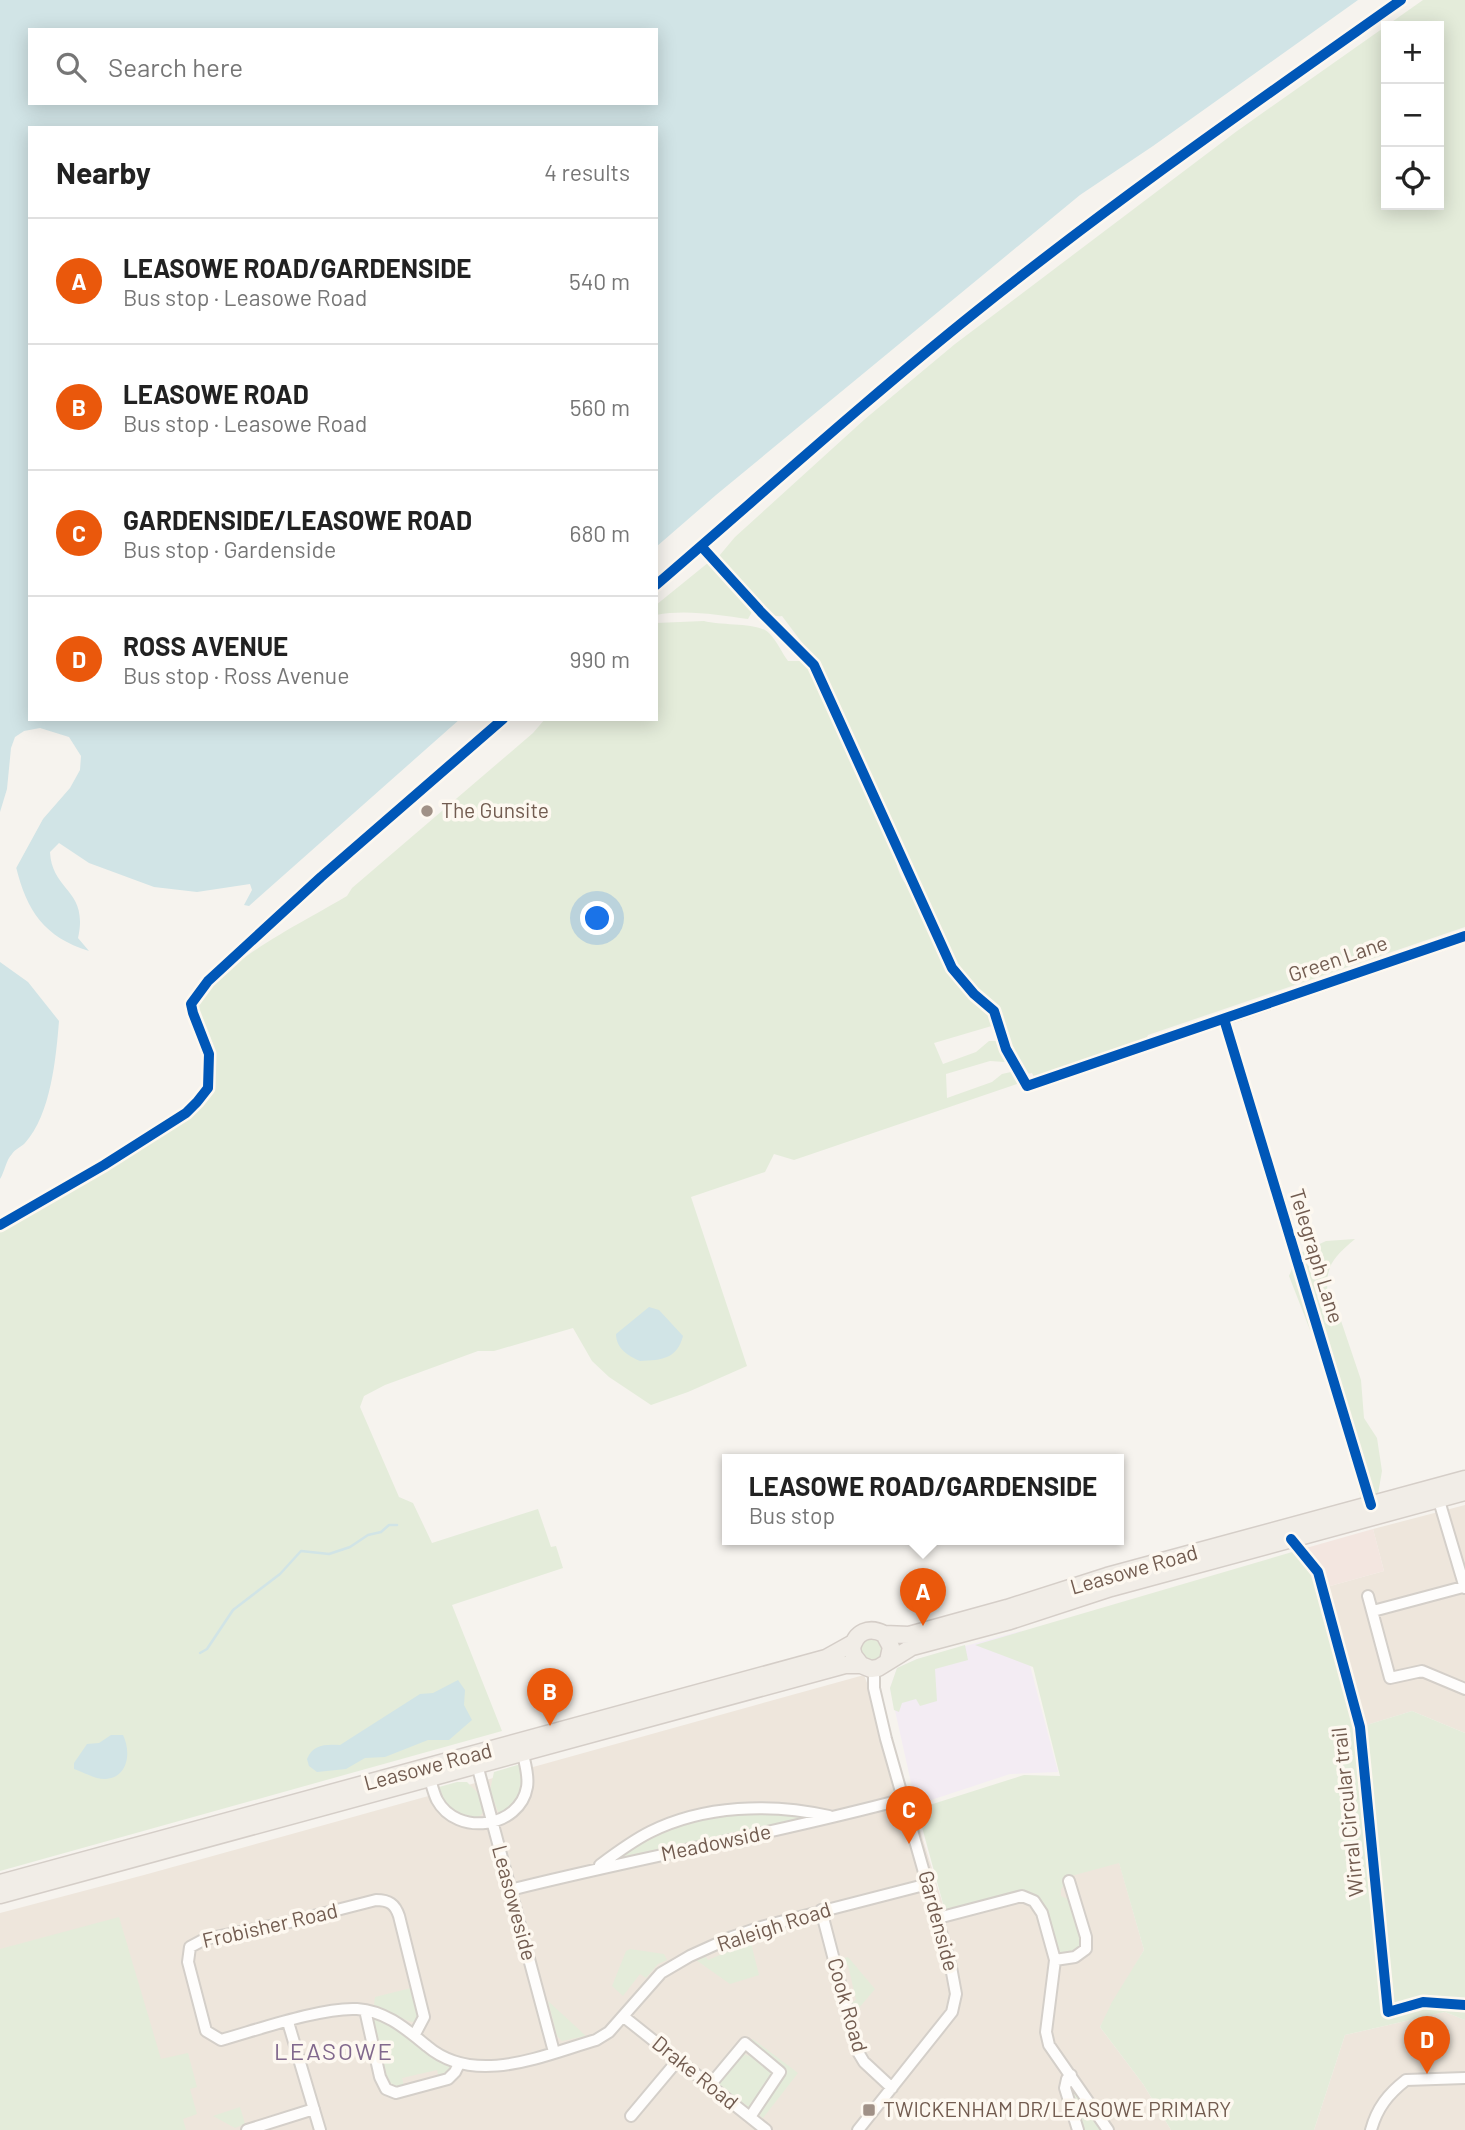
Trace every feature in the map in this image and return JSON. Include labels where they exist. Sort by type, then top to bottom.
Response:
[{"type":"main road","name":"Leasowe Road","points":[[0,1895],[430,1779],[475,1760],[523,1754],[845,1665],[874,1665],[912,1647],[1437,1493],[1465,1479]]},
{"type":"main road","name":"Leasowe Road","points":[[884,1634],[909,1635],[1007,1608],[1107,1576],[1437,1493],[1465,1492]]},
{"type":"main road","points":[[877,1630],[884,1634],[891,1647],[874,1665],[854,1656],[853,1643],[860,1633],[877,1630]]},
{"type":"main road","name":"Leasowe Road","points":[[0,1883],[475,1760],[826,1658],[853,1643]]},
{"type":"street","name":"Green Lane","points":[[1224,1019],[1465,936]]},
{"type":"street","points":[[1373,1611],[1464,1588],[1437,1493]]},
{"type":"street","points":[[1368,1597],[1390,1678],[1422,1671],[1465,1689]]},
{"type":"street","name":"Gardenside","points":[[874,1665],[874,1688],[938,1918],[956,1994],[952,2012],[892,2088]]},
{"type":"street","name":"Leasowe Road","points":[[430,1779],[437,1800],[458,1819],[477,1824],[492,1822],[509,1815],[524,1796],[528,1777],[523,1754]]},
{"type":"street","name":"Leasoweside","points":[[475,1760],[554,2052]]},
{"type":"street","name":"Meadowside","points":[[510,1890],[596,1868],[835,1818],[904,1799]]},
{"type":"street","name":"Meadowside","points":[[596,1868],[650,1831],[706,1815],[745,1808],[797,1809],[835,1818]]},
{"type":"street","points":[[1055,1960],[1074,1957],[1086,1949],[1086,1937],[1069,1881]]},
{"type":"street","name":"Raleigh Road","points":[[415,2034],[428,2047],[459,2064],[493,2067],[596,2040],[624,2017],[661,1973],[690,1956],[742,1933],[821,1910],[928,1884]]},
{"type":"street","points":[[938,1918],[1022,1896],[1034,1901],[1042,1913],[1055,1960],[1046,2032],[1049,2045],[1108,2130]]},
{"type":"street","name":"Frobisher Road","points":[[376,1900],[387,1900],[396,1908],[424,2017],[415,2034],[395,2021],[365,2010],[332,2011],[288,2022],[221,2040],[212,2037],[206,2031],[188,1962],[190,1947],[205,1940],[376,1900]]},
{"type":"street","name":"Cook Road","points":[[821,1910],[858,2052],[864,2062],[892,2088]]},
{"type":"street","points":[[365,2010],[380,2077],[386,2089],[396,2093],[448,2079],[459,2064]]},
{"type":"street","name":"Drake Road","points":[[624,2017],[766,2130]]},
{"type":"street","points":[[288,2022],[320,2130]]},
{"type":"street","points":[[710,2085],[745,2043],[780,2072],[750,2117]]},
{"type":"street","points":[[631,2116],[678,2060]]},
{"type":"street","points":[[1071,2075],[1066,2079],[1065,2088],[1078,2130]]},
{"type":"street","points":[[1371,2130],[1384,2100],[1406,2080],[1465,2078]]},
{"type":"street","points":[[858,2130],[892,2088]]},
{"type":"street","points":[[247,2130],[313,2109]]},
{"type":"shaded area","points":[[0,0],[1358,0],[1080,195],[658,545],[658,126],[28,126],[28,721],[458,721],[249,906],[244,905],[252,890],[250,884],[197,892],[154,887],[89,863],[59,843],[50,852],[52,865],[75,900],[80,922],[78,938],[89,951],[73,945],[49,930],[32,909],[20,883],[16,867],[67,774],[67,766],[53,750],[34,754],[0,846]]},
{"type":"shaded area","points":[[0,962],[28,982],[59,1021],[51,1085],[41,1117],[25,1143],[10,1156],[0,1179]]},
{"type":"shaded area","points":[[649,1307],[659,1310],[683,1336],[673,1354],[655,1360],[640,1361],[624,1351],[616,1334]]},
{"type":"shaded area","points":[[1465,1505],[1465,1733],[1412,1711],[1360,1727],[1323,1588],[1384,1571],[1373,1529]]},
{"type":"shaded area","points":[[1373,1529],[1384,1571],[1323,1588],[1318,1572],[1299,1550]]},
{"type":"shaded area","points":[[1021,1631],[1058,1772],[1010,1774],[916,1805],[890,1688],[897,1668],[917,1659]]},
{"type":"shaded area","points":[[864,1675],[909,1794],[945,1911],[1119,1862],[1144,1950],[1100,2027],[1143,2084],[1171,2130],[0,2130],[0,1913]]},
{"type":"shaded area","points":[[458,1680],[465,1690],[464,1705],[472,1720],[449,1740],[428,1740],[385,1757],[365,1758],[346,1769],[317,1772],[309,1766],[307,1759],[316,1748],[340,1745],[420,1694],[433,1693]]},
{"type":"shaded area","points":[[111,1735],[123,1735],[126,1741],[126,1762],[119,1774],[102,1779],[74,1769],[74,1763],[87,1744],[99,1743]]},
{"type":"shaded area","points":[[1445,2012],[1465,2020],[1465,2130],[1314,2130],[1345,2035]]},
{"type":"green space","points":[[1423,0],[1465,0],[1465,927],[1148,1035],[1145,1041],[1046,1077],[1027,1074],[1011,1047],[998,1009],[963,978],[815,660],[782,616],[764,612],[754,605],[714,562],[735,537],[865,419],[955,344],[1237,131],[1381,30],[1381,210],[1444,210],[1444,21],[1393,21]]},
{"type":"green space","points":[[709,562],[754,608],[748,619],[714,614],[658,615],[658,603]]},
{"type":"green space","points":[[704,621],[757,627],[772,636],[788,661],[802,661],[811,670],[896,855],[900,875],[913,890],[945,962],[995,1025],[934,1043],[943,1064],[976,1052],[989,1041],[997,1041],[1005,1062],[990,1061],[946,1074],[947,1098],[992,1082],[1002,1074],[1011,1072],[1017,1078],[1017,1084],[794,1160],[774,1154],[765,1172],[691,1197],[747,1366],[651,1405],[609,1377],[592,1361],[573,1328],[494,1351],[478,1351],[385,1385],[364,1396],[360,1407],[399,1497],[413,1503],[432,1543],[538,1509],[551,1547],[556,1546],[563,1568],[452,1605],[502,1731],[0,1871],[0,1229],[47,1201],[59,1197],[198,1108],[211,1091],[215,1062],[196,1007],[206,991],[221,976],[263,945],[347,896],[352,888],[533,733],[543,721],[658,721],[658,623]]},
{"type":"green space","points":[[1355,1239],[1334,1260],[1328,1273],[1327,1290],[1328,1301],[1336,1306],[1361,1380],[1364,1418],[1377,1438],[1382,1471],[1378,1494],[1361,1499],[1328,1376],[1289,1276],[1298,1254],[1326,1241]]},
{"type":"green space","points":[[1299,1550],[1318,1572],[1360,1727],[1412,1711],[1465,1733],[1465,2020],[1445,2012],[1345,2035],[1314,2130],[1171,2130],[1143,2084],[1100,2027],[1144,1950],[1119,1863],[1064,1878],[1061,1896],[1072,1901],[1083,1943],[1074,1953],[1059,1956],[1031,1895],[1015,1892],[945,1911],[917,1809],[1024,1775],[1060,1776],[1033,1667],[975,1645]]},
{"type":"green space","points":[[872,1639],[880,1642],[883,1650],[880,1658],[872,1661],[864,1658],[861,1650],[864,1642]]},
{"type":"green space","points":[[965,1645],[968,1660],[935,1669],[937,1701],[920,1706],[916,1699],[902,1703],[899,1712],[894,1710],[890,1688],[897,1668],[917,1659]]},
{"type":"green space","points":[[521,1764],[523,1779],[518,1802],[507,1811],[498,1812],[490,1790],[494,1772]]},
{"type":"green space","points":[[467,1782],[478,1793],[483,1813],[477,1818],[457,1813],[445,1800],[439,1787]]},
{"type":"green space","points":[[754,1811],[801,1813],[804,1818],[620,1857],[621,1853],[665,1829],[709,1817]]},
{"type":"green space","points":[[119,1917],[161,2059],[188,2053],[197,2087],[190,2089],[197,2114],[183,2119],[186,2130],[0,2130],[0,1949]]},
{"type":"green space","points":[[749,1935],[759,1975],[730,1984],[696,1960],[705,1956],[708,1960],[739,1947],[738,1940]]},
{"type":"green space","points":[[630,1949],[664,1954],[667,1960],[658,1964],[646,1978],[640,1974],[623,1996],[612,1986],[626,1951]]},
{"type":"green space","points":[[848,1957],[875,1989],[853,2015],[851,2003],[856,2000],[848,1965],[841,1966],[840,1959]]},
{"type":"green space","points":[[411,1988],[417,2022],[374,2005],[375,1997]]},
{"type":"green space","points":[[548,2001],[586,2036],[562,2041],[557,2036]]},
{"type":"green space","points":[[374,2017],[383,2019],[446,2061],[450,2066],[449,2071],[439,2078],[437,2070],[402,2078],[404,2086],[397,2088],[385,2078],[371,2021]]},
{"type":"green space","points":[[753,2039],[798,2073],[763,2118],[717,2083],[741,2052],[748,2056],[756,2047],[750,2042]]},
{"type":"green space","points":[[1073,2087],[1104,2130],[1082,2130],[1069,2089]]},
{"type":"green space","points":[[240,2107],[245,2124],[235,2128],[213,2116]]},
{"type":"pier","points":[[40,728],[69,737],[81,756],[80,770],[70,788],[43,819],[14,872],[13,865],[63,773],[61,761],[51,753],[37,757],[29,771],[29,800],[0,850],[0,812],[7,789],[11,748],[15,737],[24,731]]},
{"type":"waterway","points":[[200,1653],[207,1649],[233,1610],[280,1574],[301,1551],[329,1554],[350,1547],[368,1535],[381,1532],[389,1525],[397,1525]]},
{"type":"cycle path","points":[[658,583],[896,377],[978,310],[1187,152],[1401,0]]},
{"type":"cycle path","points":[[701,546],[814,665],[952,968],[974,994],[994,1011],[1006,1049],[1027,1086],[1465,936]]},
{"type":"cycle path","points":[[0,1225],[104,1165],[186,1113],[197,1102],[208,1088],[209,1054],[191,1004],[208,981],[321,877],[501,721]]},
{"type":"cycle path","name":"Telegraph Lane","points":[[1224,1019],[1371,1505]]},
{"type":"cycle path","name":"Wirral Circular trail","points":[[1291,1539],[1318,1572],[1360,1727],[1388,2012],[1423,2002],[1465,2005]]},
{"type":"place","name":"The Gunsite","points":[[427,811]]},
{"type":"place","name":"LEASOWE ROAD/GARDENSIDE","points":[[923,1626]]},
{"type":"place","name":"LEASOWE ROAD","points":[[550,1726]]},
{"type":"place","name":"GARDENSIDE/LEASOWE ROAD","points":[[909,1844]]},
{"type":"place","name":"ROSS AVENUE","points":[[1427,2074]]},
{"type":"place","name":"TWICKENHAM DR/LEASOWE PRIMARY","points":[[869,2110]]},
{"type":"district","name":"LEASOWE","points":[[334,2052]]}]
